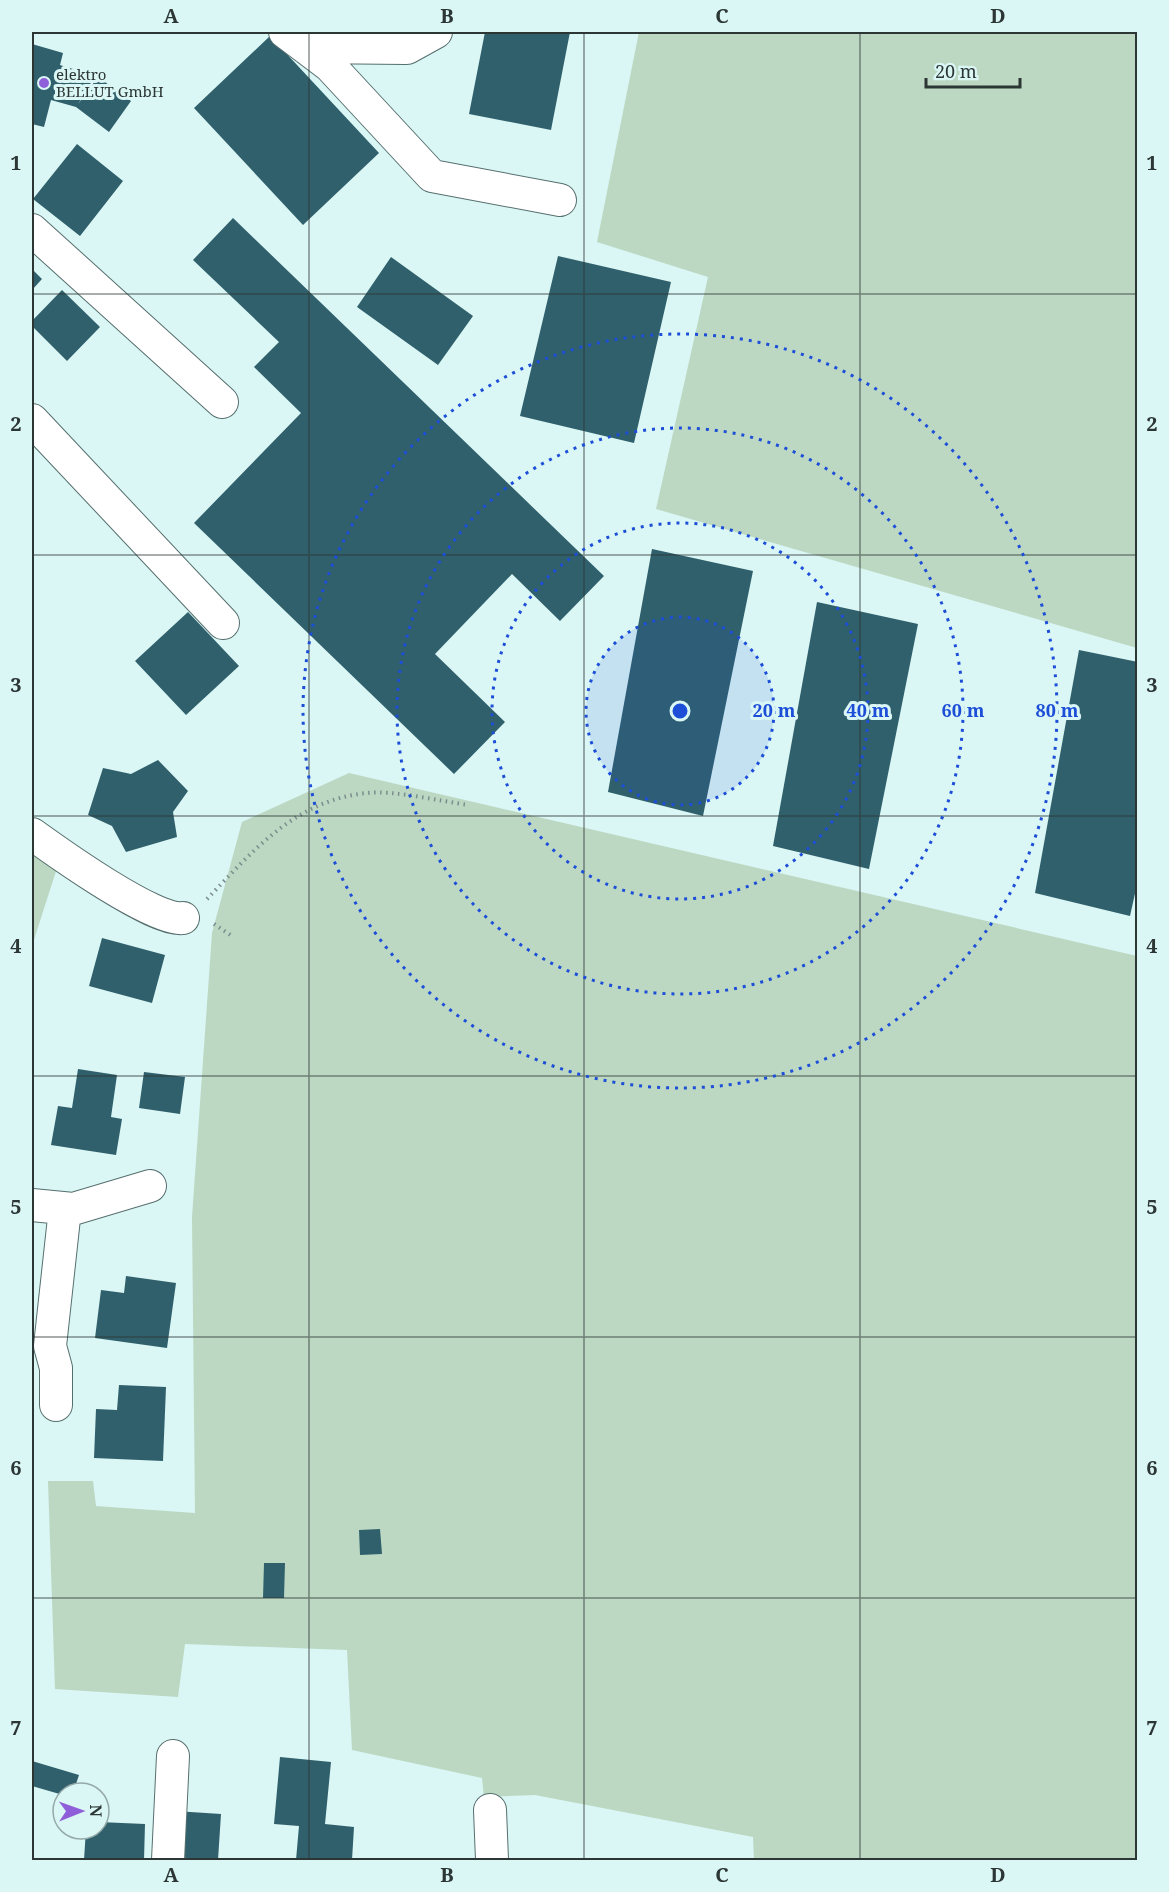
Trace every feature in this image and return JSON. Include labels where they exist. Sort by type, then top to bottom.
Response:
[{"type":"street","points":[[295,39],[407,48],[436,32]]},
{"type":"street","points":[[295,39],[330,66],[432,176],[560,200]]},
{"type":"street","points":[[32,230],[222,402]]},
{"type":"street","points":[[32,420],[223,623]]},
{"type":"street","points":[[32,834],[107,885],[163,914],[183,918]]},
{"type":"street","points":[[32,1205],[73,1209],[150,1186]]},
{"type":"street","points":[[56,1406],[56,1368],[50,1346],[65,1209]]},
{"type":"street","points":[[168,1860],[173,1756]]},
{"type":"street","points":[[490,1810],[492,1860]]},
{"type":"path","points":[[183,918],[199,907],[241,861],[283,824],[314,809],[368,793],[468,805]]},
{"type":"green space","points":[[639,32],[1137,32],[1137,648],[656,509],[708,277],[597,242]]},
{"type":"green space","points":[[349,773],[1137,956],[1137,1860],[754,1860],[753,1837],[535,1795],[484,1797],[482,1778],[352,1750],[347,1650],[185,1644],[178,1697],[55,1689],[48,1481],[93,1481],[96,1506],[195,1513],[192,1217],[212,933],[242,822]]},
{"type":"green space","points":[[32,851],[57,868],[32,946]]},
{"type":"building","points":[[485,32],[570,32],[551,130],[469,114]]},
{"type":"building","points":[[270,36],[379,153],[303,225],[194,108]]},
{"type":"building","points":[[32,44],[63,53],[60,65],[95,76],[78,104],[98,77],[131,101],[109,132],[76,107],[51,100],[44,127],[32,124]]},
{"type":"building","points":[[77,144],[123,181],[80,236],[33,199]]},
{"type":"building","points":[[233,218],[604,576],[560,621],[512,574],[435,654],[505,722],[454,774],[194,523],[301,413],[254,367],[279,342],[193,260]]},
{"type":"building","points":[[558,256],[671,282],[634,443],[520,416]]},
{"type":"building","points":[[391,257],[473,316],[438,365],[357,307]]},
{"type":"building","points":[[32,269],[42,279],[32,290]]},
{"type":"building","points":[[62,290],[100,327],[67,361],[32,326],[32,321]]},
{"type":"building","points":[[652,549],[753,571],[703,816],[608,792]]},
{"type":"building","points":[[817,602],[918,624],[869,869],[773,846]]},
{"type":"building","points":[[188,612],[239,666],[186,715],[135,661]]},
{"type":"building","points":[[1079,650],[1138,662],[1138,880],[1130,916],[1035,893]]},
{"type":"building","points":[[158,760],[188,791],[173,812],[177,837],[126,852],[112,826],[88,815],[103,768],[131,774]]},
{"type":"building","points":[[102,938],[165,955],[152,1003],[89,986]]},
{"type":"building","points":[[78,1069],[117,1075],[111,1117],[122,1119],[116,1155],[51,1145],[58,1106],[72,1108]]},
{"type":"building","points":[[144,1072],[185,1077],[180,1114],[139,1108]]},
{"type":"building","points":[[126,1276],[176,1283],[167,1348],[95,1338],[101,1290],[124,1293]]},
{"type":"building","points":[[119,1385],[166,1387],[163,1461],[94,1458],[96,1409],[117,1410]]},
{"type":"building","points":[[380,1529],[382,1554],[360,1555],[359,1530]]},
{"type":"building","points":[[264,1563],[285,1563],[284,1598],[263,1598]]},
{"type":"building","points":[[280,1757],[331,1762],[325,1824],[354,1827],[352,1860],[296,1860],[299,1826],[274,1824]]},
{"type":"building","points":[[32,1761],[79,1775],[77,1781],[51,1781],[51,1792],[32,1786]]},
{"type":"building","points":[[175,1811],[221,1814],[218,1860],[172,1857]]},
{"type":"building","points":[[111,1823],[145,1824],[144,1860],[84,1860],[85,1841],[111,1841]]},
{"type":"place","name":"elektro BELLUT GmbH","points":[[44,83]]}]
